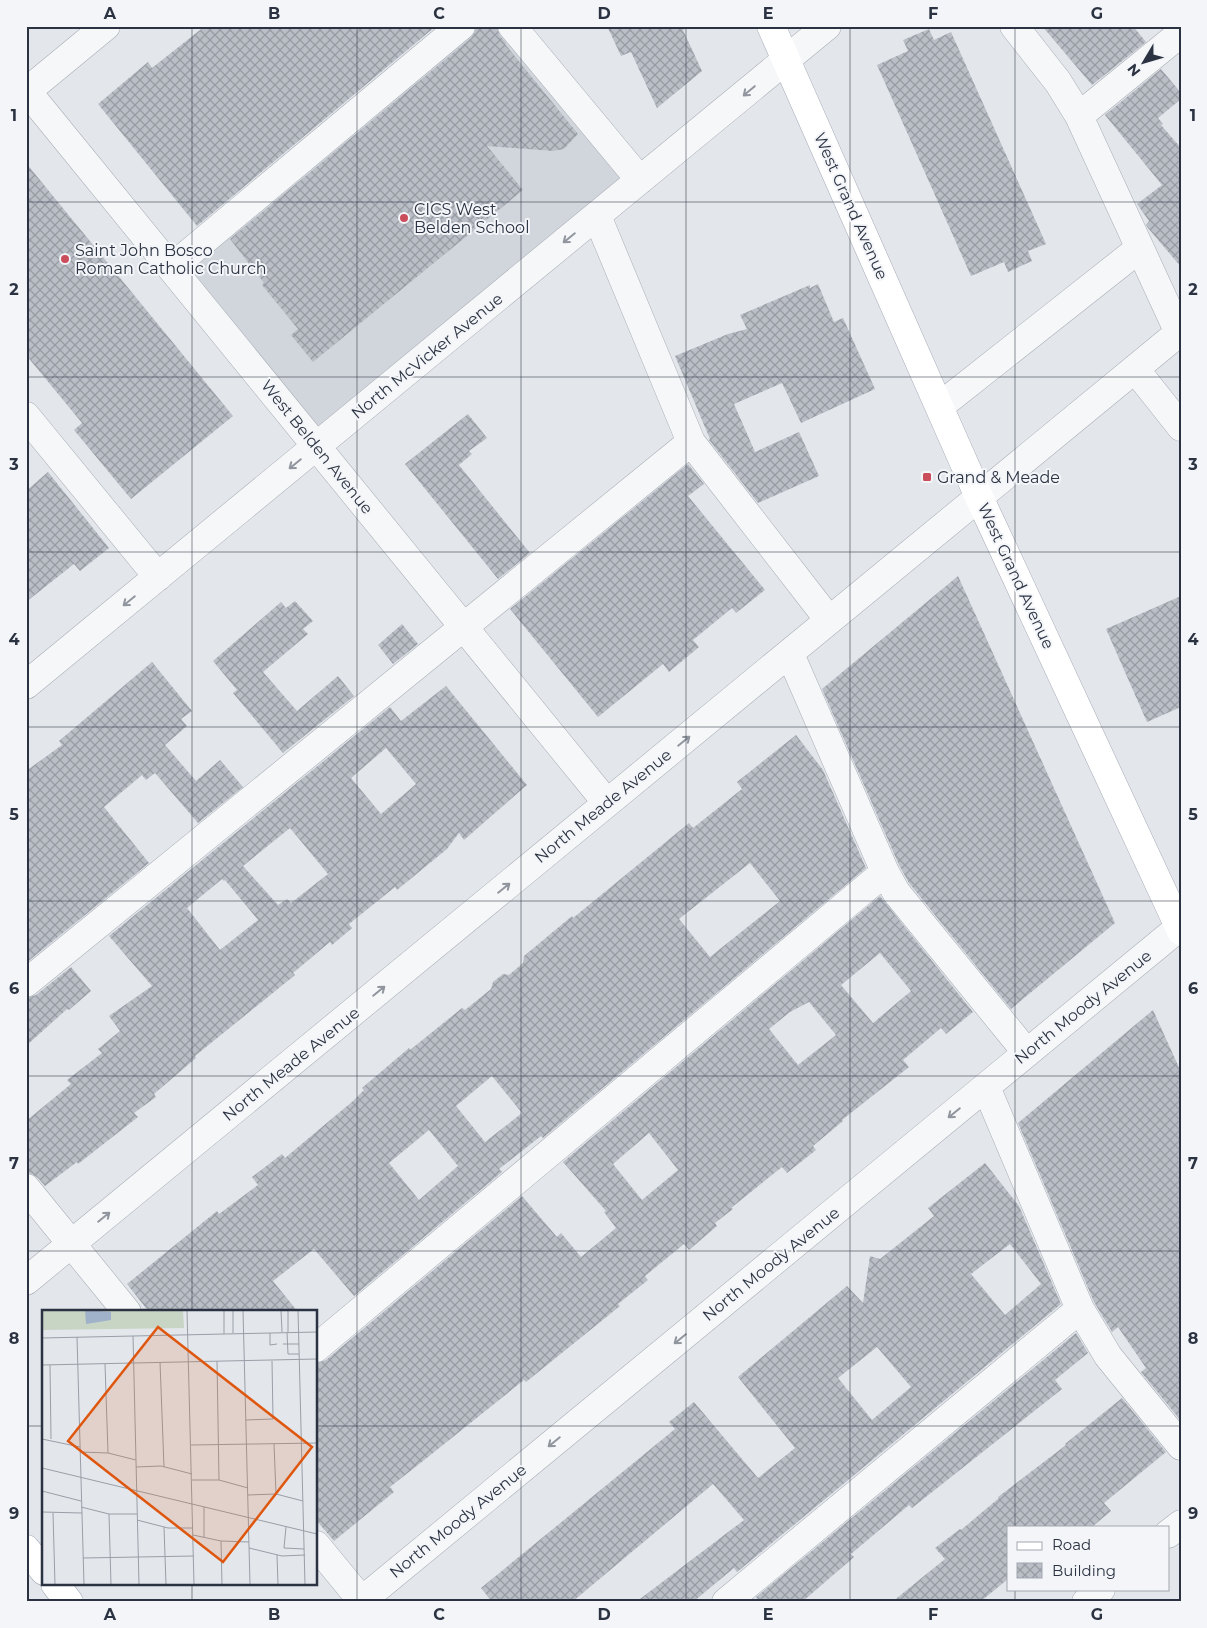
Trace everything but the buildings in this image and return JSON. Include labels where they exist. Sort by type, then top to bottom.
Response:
[{"type":"main road","name":"West Grand Avenue","points":[[771,26],[980,498],[1180,928]]},
{"type":"main road","points":[[26,1549],[42,1568]]},
{"type":"main road","points":[[57,1586],[69,1602]]},
{"type":"street","points":[[26,91],[106,26]]},
{"type":"street","points":[[171,268],[461,26]]},
{"type":"street","points":[[512,26],[640,180]]},
{"type":"street","name":"North McVicker Avenue","points":[[26,686],[827,26]]},
{"type":"street","points":[[1014,26],[1058,82],[1079,116],[1180,332]]},
{"type":"street","points":[[1079,116],[1181,33]]},
{"type":"street","name":"West Belden Avenue","points":[[26,91],[607,803]]},
{"type":"street","points":[[597,216],[691,442],[829,620]]},
{"type":"street","points":[[940,406],[1140,248]]},
{"type":"street","name":"North Meade Avenue","points":[[26,1282],[1180,332]]},
{"type":"street","points":[[1135,369],[1181,427]]},
{"type":"street","points":[[26,416],[158,577]]},
{"type":"street","points":[[26,983],[691,442]]},
{"type":"street","points":[[790,654],[885,872],[896,892],[1027,1053]]},
{"type":"street","points":[[318,1346],[885,872]]},
{"type":"street","name":"North Moody Avenue","points":[[362,1601],[1180,928]]},
{"type":"street","points":[[986,1086],[1080,1309],[1108,1356],[1181,1446]]},
{"type":"street","points":[[26,1188],[125,1310]]},
{"type":"street","points":[[726,1602],[1080,1309]]},
{"type":"street","points":[[1170,1532],[1181,1524]]},
{"type":"street","points":[[318,1547],[362,1601]]},
{"type":"street","points":[[1086,1602],[1100,1590]]},
{"type":"shaded area","name":"CICS West Belden School","points":[[470,26],[503,26],[625,174],[318,427],[183,262]]},
{"type":"place","name":"CICS West Belden School","points":[[404,218]]},
{"type":"place","name":"Saint John Bosco Roman Catholic Church","points":[[65,259]]},
{"type":"place","name":"Grand & Meade","points":[[927,477]]}]
